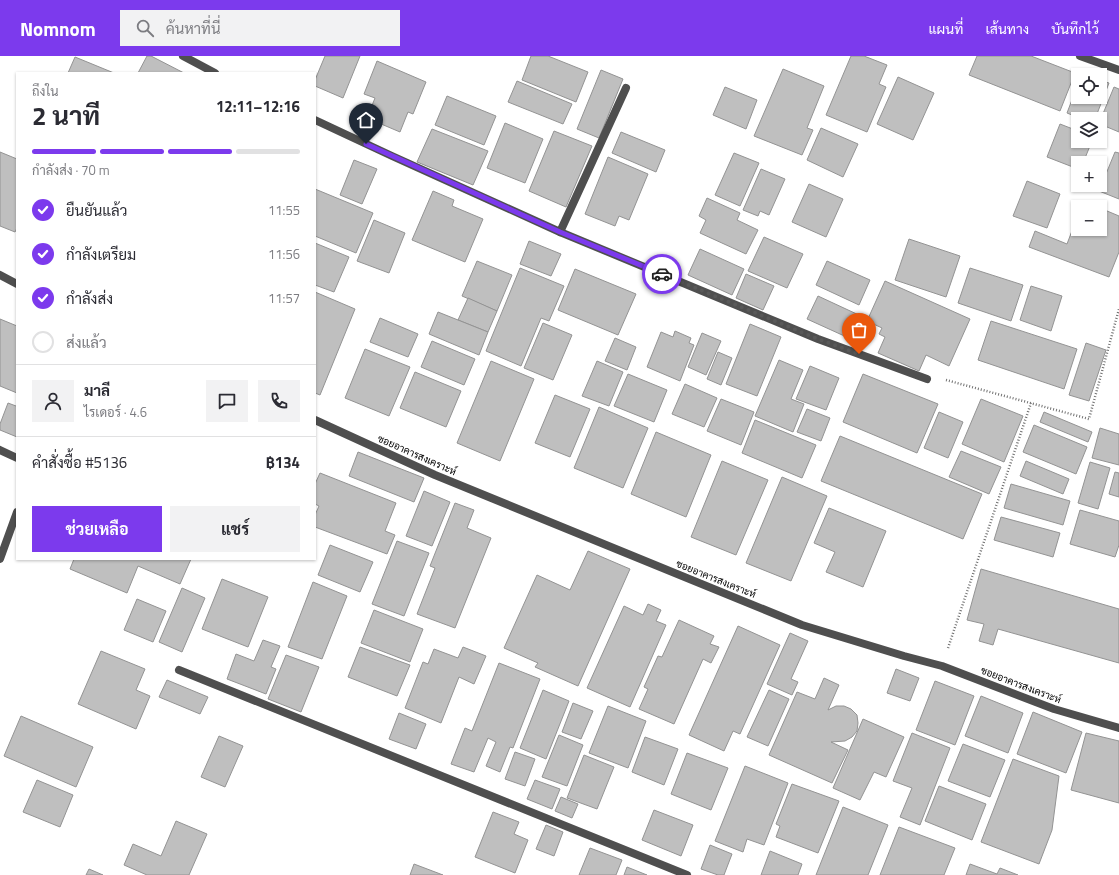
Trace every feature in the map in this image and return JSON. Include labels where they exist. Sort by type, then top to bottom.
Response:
[{"type":"street","points":[[183,56],[214,72]]},
{"type":"street","points":[[1080,56],[1119,70]]},
{"type":"street","points":[[560,232],[626,88]]},
{"type":"street","points":[[316,120],[560,232],[818,339],[927,379]]},
{"type":"street","points":[[0,275],[16,283]]},
{"type":"street","name":"ซอยอาคารสงเคราะห์","points":[[316,420],[435,475],[802,625],[942,666],[1054,709],[1119,728]]},
{"type":"street","points":[[0,450],[16,458]]},
{"type":"street","points":[[0,559],[16,515]]},
{"type":"street","points":[[179,670],[687,875]]},
{"type":"path","points":[[927,379],[946,380],[1089,419],[1119,309]]},
{"type":"path","points":[[942,666],[1031,403]]},
{"type":"building","points":[[147,56],[151,56],[182,72],[139,72]]},
{"type":"building","points":[[325,56],[360,56],[343,98],[316,86],[316,78]]},
{"type":"building","points":[[531,56],[548,56],[588,72],[576,102],[522,80]]},
{"type":"building","points":[[851,56],[864,56],[887,65],[879,84],[886,87],[867,132],[826,115]]},
{"type":"building","points":[[977,56],[1031,56],[1071,71],[1071,83],[1060,111],[969,75]]},
{"type":"building","points":[[75,57],[112,72],[68,72]]},
{"type":"building","points":[[377,61],[426,82],[413,114],[408,112],[400,132],[367,118],[375,98],[364,94]]},
{"type":"building","points":[[783,69],[824,86],[807,128],[813,130],[802,155],[754,136]]},
{"type":"building","points":[[601,70],[623,79],[599,138],[577,129]]},
{"type":"building","points":[[898,77],[934,93],[913,140],[877,124]]},
{"type":"building","points":[[517,81],[572,104],[563,124],[508,102]]},
{"type":"building","points":[[725,87],[757,100],[746,129],[713,115]]},
{"type":"building","points":[[1114,87],[1119,89],[1119,132],[1107,127],[1107,112],[1104,112]]},
{"type":"building","points":[[447,96],[496,116],[484,145],[435,125]]},
{"type":"building","points":[[1071,102],[1071,104],[1101,104],[1098,112],[1071,112],[1071,115],[1067,113]]},
{"type":"building","points":[[505,123],[543,139],[525,183],[487,168]]},
{"type":"building","points":[[1060,124],[1071,128],[1071,148],[1089,148],[1086,156],[1071,156],[1071,166],[1047,157]]},
{"type":"building","points":[[821,128],[858,144],[843,177],[807,160]]},
{"type":"building","points":[[432,129],[488,151],[473,185],[417,162]]},
{"type":"building","points":[[554,131],[592,146],[566,207],[529,191]]},
{"type":"building","points":[[621,132],[665,150],[656,172],[612,153]]},
{"type":"building","points":[[0,152],[16,159],[16,230],[15,232],[0,226]]},
{"type":"building","points":[[1115,152],[1119,153],[1119,199],[1102,192],[1107,192],[1107,172]]},
{"type":"building","points":[[734,153],[759,163],[740,206],[715,195]]},
{"type":"building","points":[[608,157],[648,174],[629,220],[619,216],[615,226],[585,214]]},
{"type":"building","points":[[354,160],[377,169],[362,204],[340,195]]},
{"type":"building","points":[[761,169],[785,179],[769,215],[760,211],[758,216],[743,210]]},
{"type":"building","points":[[1027,181],[1060,194],[1047,228],[1013,216]]},
{"type":"building","points":[[809,184],[843,199],[826,237],[792,222]]},
{"type":"building","points":[[316,189],[373,213],[356,253],[316,236]]},
{"type":"building","points":[[433,191],[454,200],[452,206],[483,219],[465,262],[412,240]]},
{"type":"building","points":[[707,198],[740,213],[737,220],[758,230],[746,254],[700,233],[706,220],[699,216]]},
{"type":"building","points":[[1107,211],[1119,216],[1119,252],[1109,277],[1029,247],[1035,231],[1067,244],[1071,233],[1071,236],[1107,236]]},
{"type":"building","points":[[374,220],[405,233],[389,273],[357,261]]},
{"type":"building","points":[[764,237],[803,254],[787,288],[748,271]]},
{"type":"building","points":[[909,239],[960,256],[946,297],[895,280]]},
{"type":"building","points":[[529,241],[561,254],[551,276],[520,264]]},
{"type":"building","points":[[316,243],[349,257],[334,292],[316,285]]},
{"type":"building","points":[[700,249],[744,269],[732,295],[688,275]]},
{"type":"building","points":[[477,261],[512,275],[497,311],[462,296]]},
{"type":"building","points":[[827,261],[870,280],[859,305],[816,285]]},
{"type":"building","points":[[520,268],[564,286],[549,321],[541,318],[521,366],[486,351]]},
{"type":"building","points":[[970,268],[1023,285],[1011,321],[958,303]]},
{"type":"building","points":[[575,269],[636,294],[618,335],[558,310]]},
{"type":"building","points":[[746,274],[774,286],[763,310],[736,298]]},
{"type":"building","points":[[885,281],[970,319],[949,366],[926,355],[919,371],[878,353],[885,337],[879,334],[882,328],[867,321]]},
{"type":"building","points":[[1031,286],[1062,296],[1051,331],[1020,320]]},
{"type":"building","points":[[316,292],[355,309],[320,395],[316,393]]},
{"type":"building","points":[[818,296],[861,316],[851,339],[807,319]]},
{"type":"building","points":[[468,298],[497,311],[488,332],[458,320]]},
{"type":"building","points":[[438,312],[488,332],[479,355],[429,334]]},
{"type":"building","points":[[380,318],[418,334],[408,357],[370,342]]},
{"type":"building","points":[[0,319],[16,326],[16,393],[0,386]]},
{"type":"building","points":[[991,321],[1077,349],[1064,389],[978,360]]},
{"type":"building","points":[[543,323],[572,335],[553,380],[524,368]]},
{"type":"building","points":[[750,324],[781,337],[757,396],[726,384]]},
{"type":"building","points":[[675,331],[691,338],[689,343],[694,345],[680,381],[647,367],[661,332],[673,337]]},
{"type":"building","points":[[702,333],[721,341],[706,375],[688,367]]},
{"type":"building","points":[[615,338],[636,347],[627,370],[605,361]]},
{"type":"building","points":[[432,341],[475,359],[464,385],[421,367]]},
{"type":"building","points":[[1086,343],[1106,350],[1089,401],[1069,395]]},
{"type":"building","points":[[365,349],[410,367],[389,416],[345,398]]},
{"type":"building","points":[[718,352],[732,358],[721,385],[707,379]]},
{"type":"building","points":[[779,360],[803,370],[791,399],[804,404],[793,432],[755,416]]},
{"type":"building","points":[[491,361],[534,379],[500,461],[457,443]]},
{"type":"building","points":[[597,361],[623,372],[609,406],[582,396]]},
{"type":"building","points":[[810,366],[839,378],[826,410],[796,399]]},
{"type":"building","points":[[415,372],[461,391],[446,427],[400,408]]},
{"type":"building","points":[[628,374],[667,390],[654,422],[614,406]]},
{"type":"building","points":[[863,374],[938,404],[917,453],[843,422]]},
{"type":"building","points":[[685,384],[717,398],[704,427],[672,414]]},
{"type":"building","points":[[555,395],[590,409],[570,457],[535,443]]},
{"type":"building","points":[[721,399],[754,412],[741,445],[707,431]]},
{"type":"building","points":[[981,399],[1023,416],[1004,462],[962,444]]},
{"type":"building","points":[[8,403],[16,406],[16,437],[0,430],[0,424]]},
{"type":"building","points":[[599,407],[648,428],[623,488],[574,468]]},
{"type":"building","points":[[807,409],[830,418],[821,441],[797,432]]},
{"type":"building","points":[[939,412],[963,422],[948,458],[924,448]]},
{"type":"building","points":[[1044,412],[1092,432],[1088,442],[1040,422]]},
{"type":"building","points":[[755,420],[816,445],[802,478],[742,453]]},
{"type":"building","points":[[1034,425],[1087,447],[1076,474],[1023,452]]},
{"type":"building","points":[[1100,428],[1119,434],[1119,465],[1092,458]]},
{"type":"building","points":[[656,432],[711,455],[686,517],[631,494]]},
{"type":"building","points":[[840,436],[982,494],[963,539],[821,481]]},
{"type":"building","points":[[961,451],[1001,467],[989,494],[949,477]]},
{"type":"building","points":[[358,452],[424,478],[414,502],[349,476]]},
{"type":"building","points":[[722,461],[768,480],[736,555],[691,537]]},
{"type":"building","points":[[1026,461],[1069,479],[1063,494],[1020,476]]},
{"type":"building","points":[[1090,462],[1110,468],[1098,509],[1078,503]]},
{"type":"building","points":[[1115,472],[1119,473],[1119,497],[1109,494]]},
{"type":"building","points":[[320,473],[396,503],[385,531],[395,535],[387,554],[316,527],[316,513],[319,506],[316,504],[316,482]]},
{"type":"building","points":[[782,477],[827,496],[791,581],[746,563]]},
{"type":"building","points":[[1011,484],[1070,501],[1063,525],[1004,508]]},
{"type":"building","points":[[424,491],[450,502],[432,546],[406,536]]},
{"type":"building","points":[[455,503],[474,510],[467,528],[491,538],[455,628],[417,614],[435,568],[430,566]]},
{"type":"building","points":[[829,508],[886,531],[863,587],[826,572],[835,552],[814,543]]},
{"type":"building","points":[[1080,510],[1119,521],[1119,545],[1115,557],[1070,544]]},
{"type":"building","points":[[1001,517],[1060,533],[1053,557],[994,540]]},
{"type":"building","points":[[397,541],[429,553],[404,616],[372,604]]},
{"type":"building","points":[[330,545],[373,562],[360,592],[318,575]]},
{"type":"building","points":[[588,551],[630,569],[578,686],[535,667],[538,663],[504,648],[537,575],[570,590]]},
{"type":"building","points":[[74,560],[191,560],[180,584],[138,566],[127,593],[70,569]]},
{"type":"building","points":[[981,569],[1119,609],[1119,663],[998,629],[993,645],[979,641],[984,624],[967,620]]},
{"type":"building","points":[[222,579],[268,597],[248,647],[202,629]]},
{"type":"building","points":[[313,582],[347,596],[322,659],[288,647]]},
{"type":"building","points":[[182,588],[205,598],[182,652],[159,642]]},
{"type":"building","points":[[137,599],[166,611],[153,642],[124,630]]},
{"type":"building","points":[[648,604],[661,610],[656,621],[666,625],[630,707],[587,688],[624,606],[643,615]]},
{"type":"building","points":[[374,610],[423,629],[410,662],[361,643]]},
{"type":"building","points":[[679,620],[714,636],[710,644],[719,647],[711,663],[703,659],[674,724],[639,709],[648,689],[644,687],[658,656],[662,657]]},
{"type":"building","points":[[738,626],[780,645],[740,734],[733,731],[724,751],[689,735]]},
{"type":"building","points":[[790,633],[808,641],[791,679],[798,682],[792,695],[767,684]]},
{"type":"building","points":[[263,640],[280,646],[271,667],[276,669],[266,694],[227,679],[236,654],[254,661]]},
{"type":"building","points":[[360,647],[410,665],[397,696],[348,677]]},
{"type":"building","points":[[463,647],[486,656],[474,684],[459,677],[441,723],[405,708],[423,662],[428,664],[434,649],[458,658]]},
{"type":"building","points":[[101,651],[145,669],[136,690],[150,696],[136,729],[78,704]]},
{"type":"building","points":[[286,655],[319,667],[301,712],[268,699]]},
{"type":"building","points":[[499,663],[540,679],[513,748],[510,747],[500,772],[486,766],[496,742],[488,738],[474,772],[451,764],[465,728],[472,731]]},
{"type":"building","points":[[896,669],[919,678],[910,701],[887,693]]},
{"type":"building","points":[[824,678],[839,685],[828,710],[836,706],[844,706],[851,709],[857,715],[858,723],[857,731],[852,737],[845,741],[831,742],[848,750],[832,783],[769,755],[797,692],[815,699]]},
{"type":"building","points":[[167,680],[208,697],[200,714],[159,697]]},
{"type":"building","points":[[935,681],[974,696],[955,745],[916,730]]},
{"type":"building","points":[[543,690],[569,701],[546,759],[520,748]]},
{"type":"building","points":[[769,690],[789,699],[768,746],[747,737]]},
{"type":"building","points":[[981,696],[1023,713],[1008,753],[965,736]]},
{"type":"building","points":[[573,703],[593,711],[581,739],[562,732]]},
{"type":"building","points":[[608,706],[646,721],[628,768],[589,753]]},
{"type":"building","points":[[1033,712],[1082,732],[1066,773],[1017,754]]},
{"type":"building","points":[[399,713],[426,724],[416,749],[389,739]]},
{"type":"building","points":[[21,716],[93,747],[76,787],[4,756]]},
{"type":"building","points":[[863,719],[904,737],[886,777],[874,772],[860,800],[833,788]]},
{"type":"building","points":[[912,733],[950,748],[920,825],[900,817],[912,788],[893,781]]},
{"type":"building","points":[[1086,733],[1119,741],[1119,803],[1071,790]]},
{"type":"building","points":[[559,735],[583,745],[567,786],[542,777]]},
{"type":"building","points":[[219,736],[243,746],[225,787],[201,777]]},
{"type":"building","points":[[645,737],[678,749],[664,785],[632,772]]},
{"type":"building","points":[[963,744],[1005,760],[990,797],[948,781]]},
{"type":"building","points":[[515,752],[535,759],[525,786],[505,779]]},
{"type":"building","points":[[687,753],[728,768],[711,810],[671,794]]},
{"type":"building","points":[[584,755],[614,767],[597,809],[567,798]]},
{"type":"building","points":[[1013,759],[1059,776],[1052,830],[1039,864],[981,842]]},
{"type":"building","points":[[745,766],[788,783],[764,845],[747,839],[743,852],[715,841]]},
{"type":"building","points":[[37,780],[73,795],[60,827],[23,812]]},
{"type":"building","points":[[535,780],[560,789],[552,809],[527,799]]},
{"type":"building","points":[[792,784],[839,801],[818,853],[776,837],[780,826],[776,824]]},
{"type":"building","points":[[939,786],[986,804],[972,840],[925,821]]},
{"type":"building","points":[[561,797],[578,804],[572,818],[555,811]]},
{"type":"building","points":[[843,807],[888,825],[868,875],[816,875]]},
{"type":"building","points":[[654,810],[693,825],[681,856],[642,840]]},
{"type":"building","points":[[493,812],[519,822],[514,834],[528,840],[515,873],[475,857]]},
{"type":"building","points":[[176,821],[207,834],[189,875],[147,875],[124,865],[133,844],[161,856]]},
{"type":"building","points":[[546,825],[563,832],[554,856],[536,849]]},
{"type":"building","points":[[899,827],[955,848],[944,875],[880,875]]},
{"type":"building","points":[[710,845],[732,854],[724,875],[718,875],[701,869]]},
{"type":"building","points":[[590,848],[622,860],[616,875],[579,875]]},
{"type":"building","points":[[770,851],[802,864],[798,875],[761,875]]},
{"type":"building","points":[[414,864],[443,875],[410,875]]},
{"type":"building","points":[[970,864],[997,874],[1000,868],[1018,875],[966,875]]},
{"type":"building","points":[[627,867],[647,875],[624,875]]},
{"type":"building","points":[[89,869],[103,875],[86,875]]},
{"type":"way so far","points":[[662,274],[818,339],[859,354]]},
{"type":"route","points":[[366,144],[560,232],[662,274]]}]
